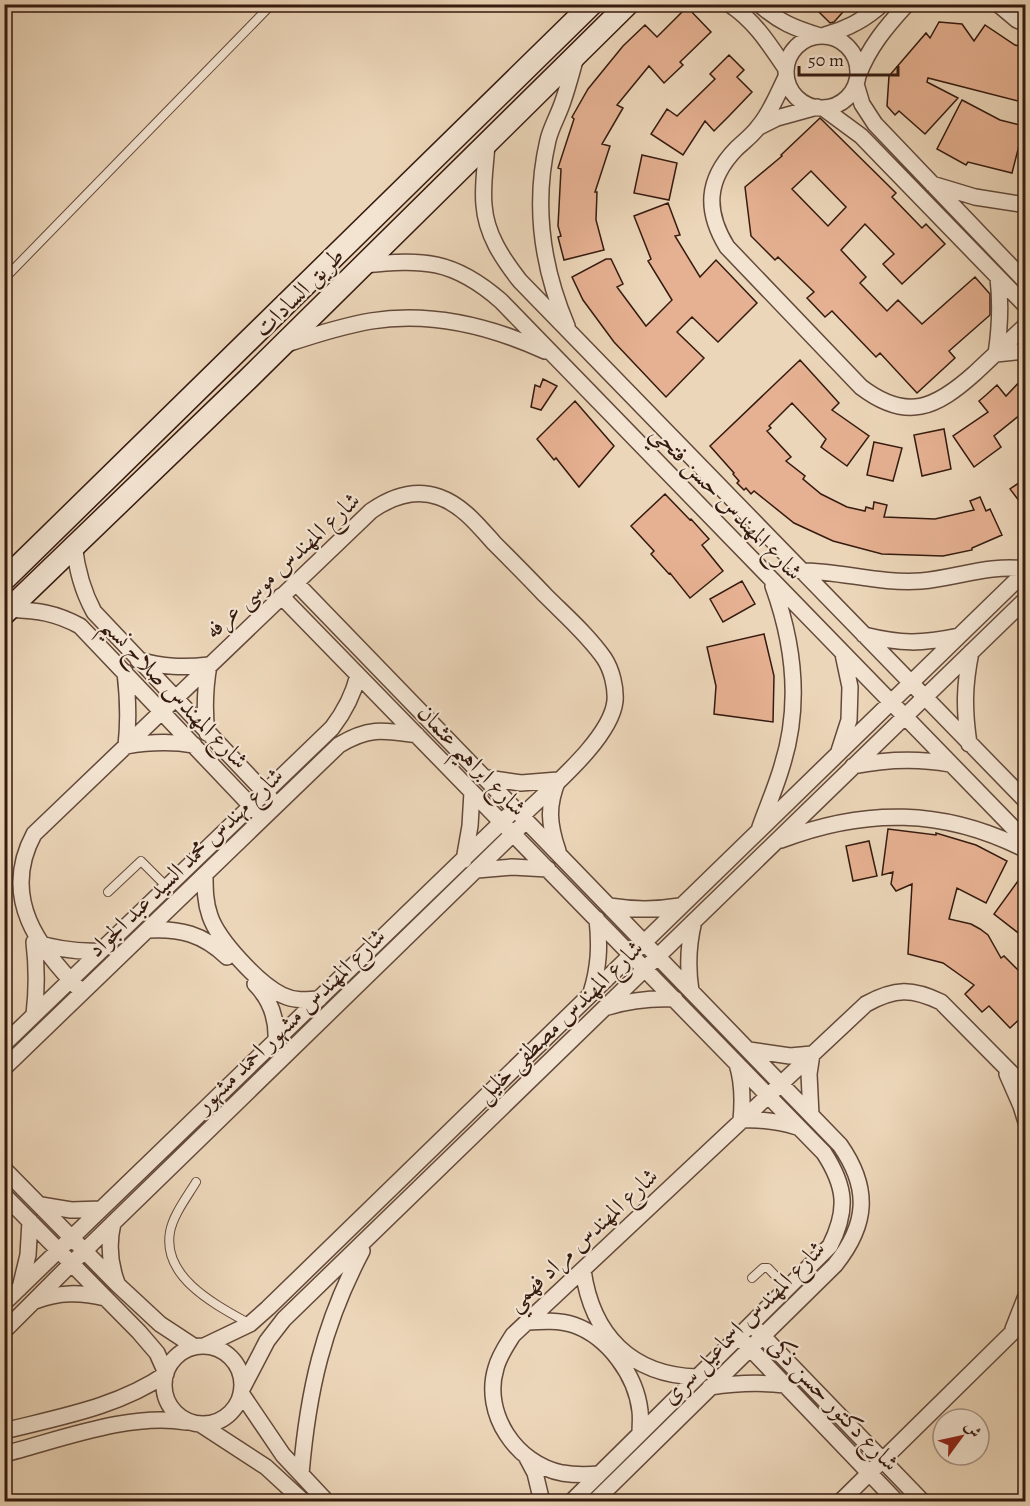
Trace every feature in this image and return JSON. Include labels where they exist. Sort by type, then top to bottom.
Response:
[{"type":"main road","name":"طريق السادات","points":[[4,580],[592,4]]},
{"type":"main road","name":"طريق السادات","points":[[7,612],[628,4]]},
{"type":"main road","points":[[560,35],[578,53]]},
{"type":"main road","points":[[162,425],[182,443]]},
{"type":"street","points":[[729,4],[743,13],[760,30],[786,73],[792,92],[801,101],[820,107],[861,136],[1026,306]]},
{"type":"street","points":[[759,4],[776,20],[799,30],[836,38],[846,45],[857,64],[857,80],[862,104],[874,124],[1026,282]]},
{"type":"street","points":[[907,4],[869,50],[857,80],[846,99],[838,104],[777,118],[759,127],[721,166],[713,186],[711,208],[716,228],[727,247],[861,387],[878,399],[897,406],[917,407],[937,402],[954,391],[1026,325]]},
{"type":"street","points":[[998,5],[1026,24]]},
{"type":"street","points":[[759,127],[786,73],[791,52],[799,44],[808,38],[850,27],[877,9],[879,25],[886,28]]},
{"type":"street","points":[[571,334],[555,297],[545,258],[540,218],[542,178],[548,138],[563,102],[578,53]]},
{"type":"street","name":"شارع المهندس حسن فتحي","points":[[487,143],[484,205],[490,232],[502,258],[520,281],[1026,801]]},
{"type":"street","points":[[930,184],[975,197],[1026,205]]},
{"type":"street","name":"شارع المهندس حسن فتحي","points":[[363,265],[414,261],[438,264],[461,272],[482,285],[501,301],[1026,841]]},
{"type":"street","points":[[1008,264],[1026,266]]},
{"type":"street","points":[[996,354],[1001,303],[998,278]]},
{"type":"street","points":[[281,346],[327,331],[372,321],[418,318],[465,322],[510,335],[552,354]]},
{"type":"street","points":[[996,354],[1026,351]]},
{"type":"street","name":"شارع المهندس موسى عرفه","points":[[34,942],[14,903],[12,884],[14,866],[22,849],[34,834],[371,511],[385,501],[402,495],[420,493],[437,496],[454,503],[468,515],[592,643],[605,660],[613,680],[615,701],[610,722],[597,741],[521,816]]},
{"type":"street","name":"شارع المهندس صلاح نسيم","points":[[74,545],[78,573],[84,593],[94,612],[276,805]]},
{"type":"street","points":[[801,571],[826,571],[894,581],[947,578],[991,568],[1009,567],[1026,570]]},
{"type":"street","name":"شارع المهندس مصطفى خليل","points":[[199,1346],[250,1324],[1026,570]]},
{"type":"street","points":[[759,830],[782,766],[791,729],[794,691],[792,653],[784,616],[771,580]]},
{"type":"street","name":"شارع ابراهيم عثمان","points":[[296,583],[644,942]]},
{"type":"street","name":"شارع ابراهيم عثمان","points":[[281,596],[631,954]]},
{"type":"street","name":"شارع المهندس مصطفى خليل","points":[[242,1391],[267,1341],[284,1319],[1026,599]]},
{"type":"street","name":"شارع المهندس صلاح نسيم","points":[[7,612],[36,611],[59,615],[80,626],[262,818]]},
{"type":"street","points":[[863,634],[894,642],[927,642],[959,636]]},
{"type":"street","points":[[969,744],[964,713],[965,682],[971,652]]},
{"type":"street","points":[[839,752],[849,720],[850,687],[843,654]]},
{"type":"street","points":[[138,660],[161,666],[185,668],[209,665],[204,710],[207,733]]},
{"type":"street","points":[[125,672],[129,721],[126,746],[148,742],[194,745]]},
{"type":"street","name":"شارع مهندس محمد السيد عبد الجواد","points":[[4,1044],[332,728],[344,712],[353,694],[358,675]]},
{"type":"street","name":"شارع مهندس محمد السيد عبد الجواد","points":[[4,1068],[339,745],[355,735],[373,730],[417,735]]},
{"type":"street","points":[[853,766],[902,759],[950,764]]},
{"type":"street","points":[[487,778],[521,783],[558,780],[551,797],[550,816],[559,853]]},
{"type":"street","points":[[464,860],[470,826],[472,792]]},
{"type":"street","name":"شارع المهندس مشهور احمد مشهور","points":[[4,1303],[502,822],[521,816]]},
{"type":"street","name":"شارع المهندس مشهور احمد مشهور","points":[[4,1331],[477,870],[513,834],[521,816]]},
{"type":"street","points":[[775,842],[812,828],[851,820],[890,817],[930,819],[969,827],[1026,850]]},
{"type":"street","points":[[477,870],[512,867],[548,869]]},
{"type":"street","points":[[204,874],[205,896],[210,917],[220,936],[272,1006],[276,1024],[276,1040]]},
{"type":"street","points":[[609,906],[633,910],[657,910],[681,906]]},
{"type":"street","points":[[591,993],[599,959],[597,919]]},
{"type":"street","points":[[691,991],[688,967],[689,944],[694,921]]},
{"type":"street","points":[[147,930],[173,930],[198,936],[213,944],[268,987],[284,996],[302,1001],[319,999]]},
{"type":"street","points":[[34,942],[66,950],[100,951]]},
{"type":"street","points":[[34,942],[82,992]]},
{"type":"street","points":[[34,942],[37,983],[34,1015]]},
{"type":"street","name":"شارع المهندس اسماعيل سرى","points":[[571,1502],[739,1337],[757,1330],[834,1265],[849,1248],[858,1228],[862,1206],[860,1184],[853,1163],[840,1145],[644,942]]},
{"type":"street","name":"شارع المهندس اسماعيل سرى","points":[[594,1502],[750,1348],[757,1330],[788,1289],[830,1246],[843,1209],[842,1189],[835,1170],[824,1153],[631,954]]},
{"type":"street","name":"شارع المهندس مراد فهمي","points":[[599,1474],[560,1473],[526,1456],[512,1442],[501,1426],[495,1408],[493,1389],[495,1369],[502,1351],[513,1335],[866,1004],[884,994],[904,991],[923,993],[941,1002],[1026,1088]]},
{"type":"street","points":[[605,1008],[639,999],[675,999]]},
{"type":"street","points":[[748,1050],[790,1056],[812,1054],[809,1095],[812,1115]]},
{"type":"street","points":[[737,1062],[742,1081],[741,1120],[771,1120],[800,1128]]},
{"type":"street","points":[[1002,1064],[1026,1122]]},
{"type":"street","points":[[4,1168],[84,1251],[160,1324],[199,1346],[221,1350],[235,1363],[242,1380],[242,1391],[233,1410],[210,1424],[173,1419],[125,1422],[4,1454]]},
{"type":"street","points":[[4,1195],[146,1340],[157,1353],[166,1373]]},
{"type":"street","points":[[41,1205],[71,1210],[101,1209]]},
{"type":"street","points":[[20,1288],[28,1255],[30,1221]]},
{"type":"street","points":[[113,1223],[109,1255],[118,1285]]},
{"type":"street","points":[[301,1474],[305,1425],[322,1347],[346,1282],[369,1238]]},
{"type":"street","points":[[583,1270],[586,1292],[593,1312],[636,1390],[640,1412],[639,1434]]},
{"type":"street","points":[[33,1302],[50,1295],[68,1293],[87,1293],[105,1298]]},
{"type":"street","points":[[1012,1332],[1026,1296]]},
{"type":"street","points":[[840,1502],[1026,1319]]},
{"type":"street","points":[[527,1323],[551,1321],[574,1325],[655,1371],[676,1376],[697,1377]]},
{"type":"street","points":[[146,1340],[158,1334],[160,1324]]},
{"type":"street","points":[[250,1324],[255,1337],[267,1341]]},
{"type":"street","name":"شارع دكتور حسن ذكى","points":[[757,1330],[923,1502]]},
{"type":"street","name":"شارع دكتور حسن ذكى","points":[[739,1337],[897,1502]]},
{"type":"street","points":[[199,1346],[178,1355],[171,1362],[166,1373],[164,1388],[170,1406],[176,1413],[226,1438],[267,1467],[304,1502]]},
{"type":"street","points":[[4,1431],[99,1407],[151,1384],[166,1373]]},
{"type":"street","points":[[710,1387],[760,1382],[785,1385]]},
{"type":"street","points":[[242,1391],[283,1455],[327,1502]]},
{"type":"street","points":[[267,1467],[267,1461],[271,1456],[283,1455]]},
{"type":"street","name":"شارع المهندس مراد فهمي","points":[[526,1456],[535,1473],[542,1502]]},
{"type":"street","points":[[615,1481],[615,1502]]},
{"type":"lane","points":[[4,279],[272,4]]},
{"type":"lane","points":[[108,892],[141,861],[167,887]]},
{"type":"lane","points":[[196,1182],[170,1230],[171,1262],[201,1293],[224,1310],[250,1324]]},
{"type":"lane","points":[[752,1278],[764,1268],[768,1268],[788,1289]]},
{"type":"building","points":[[811,4],[850,4],[834,22],[830,23]]},
{"type":"building","points":[[687,7],[711,32],[680,62],[683,65],[664,83],[649,66],[617,105],[623,108],[602,144],[610,146],[595,192],[597,192],[596,220],[604,250],[564,260],[558,237],[561,236],[558,226],[561,169],[558,168],[574,119],[572,117],[588,89],[623,46],[645,25],[657,37]]},
{"type":"building","points":[[939,22],[962,24],[974,41],[985,25],[1015,45],[1026,48],[1026,103],[928,78],[927,82],[958,98],[925,134],[899,111],[895,115],[887,106],[889,76],[926,33],[930,38]]},
{"type":"building","points":[[729,55],[744,70],[737,77],[752,92],[729,116],[714,131],[705,121],[683,155],[651,134],[667,109],[677,116],[715,79],[710,74]]},
{"type":"building","points":[[962,100],[1000,120],[1024,126],[1012,173],[968,162],[966,165],[937,149]]},
{"type":"building","points":[[820,118],[896,193],[892,197],[922,228],[926,224],[945,244],[902,284],[883,264],[894,254],[865,224],[841,250],[866,277],[860,283],[887,311],[898,300],[922,324],[975,277],[990,294],[990,315],[949,351],[955,358],[917,393],[880,353],[876,357],[832,311],[825,317],[807,298],[814,292],[778,257],[775,260],[751,236],[745,187]],"holes":[[[811,171],[846,207],[828,226],[792,189]]]},
{"type":"building","points":[[642,155],[677,163],[669,200],[634,193]]},
{"type":"building","points":[[668,203],[680,235],[675,236],[700,277],[716,260],[757,303],[718,342],[692,317],[677,332],[704,358],[666,397],[614,342],[583,300],[572,277],[606,259],[611,259],[623,284],[617,287],[646,326],[672,300],[648,261],[651,259],[634,216]]},
{"type":"building","points":[[800,360],[839,403],[832,410],[869,436],[847,466],[821,447],[826,439],[792,403],[769,426],[771,428],[767,431],[791,457],[786,461],[805,476],[803,479],[821,494],[847,507],[865,511],[866,507],[873,509],[874,502],[887,505],[884,517],[935,519],[974,510],[970,501],[980,497],[986,511],[990,509],[1002,535],[972,550],[943,556],[882,554],[833,541],[794,523],[754,491],[751,494],[746,488],[744,490],[737,483],[739,481],[734,473],[710,446]]},
{"type":"building","points":[[1026,375],[1026,410],[994,436],[1001,447],[974,467],[953,436],[988,412],[979,401],[997,385],[1006,396]]},
{"type":"building","points":[[543,379],[557,386],[541,410],[531,407],[535,385],[540,387]]},
{"type":"building","points":[[575,401],[614,446],[579,487],[537,439]]},
{"type":"building","points":[[944,429],[951,469],[922,476],[914,435]]},
{"type":"building","points":[[874,442],[902,448],[893,481],[867,475]]},
{"type":"building","points":[[1026,478],[1026,510],[1010,489]]},
{"type":"building","points":[[665,494],[709,539],[702,545],[723,571],[690,598],[651,554],[654,551],[631,526]]},
{"type":"building","points":[[742,581],[755,604],[723,622],[710,599]]},
{"type":"building","points":[[764,634],[774,676],[773,722],[714,714],[716,686],[707,647]]},
{"type":"building","points":[[888,829],[936,835],[936,833],[976,845],[1007,861],[986,903],[957,888],[949,919],[971,924],[988,935],[1001,958],[1004,956],[1026,978],[1026,1013],[1010,1028],[989,1006],[982,1012],[965,994],[974,985],[943,963],[908,954],[912,884],[896,891],[891,884],[893,872],[882,875]]},
{"type":"building","points":[[869,841],[877,876],[853,881],[846,846]]},
{"type":"building","points":[[1026,870],[1026,939],[994,914]]}]
